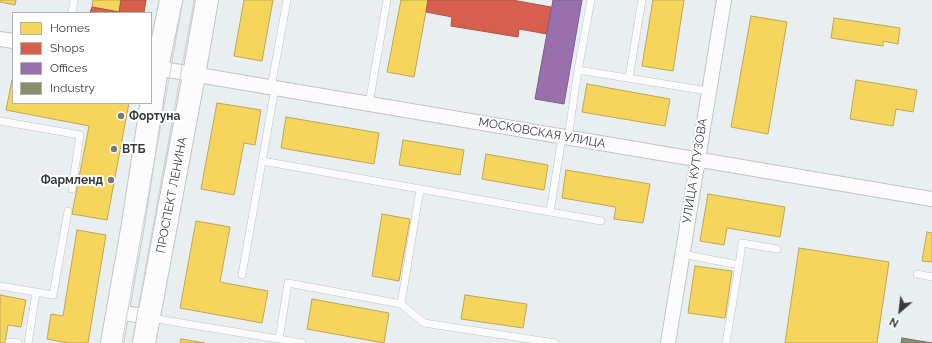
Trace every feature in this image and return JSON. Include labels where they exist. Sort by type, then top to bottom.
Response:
[{"type":"main road","points":[[152,83],[170,0]]},
{"type":"main road","name":"ПРОСПЕКТ ЛЕНИНА","points":[[144,343],[207,0]]},
{"type":"main road","points":[[112,343],[133,224],[149,104]]},
{"type":"street","name":"УЛИЦА КУТУЗОВА","points":[[668,343],[724,0]]},
{"type":"street","points":[[0,39],[12,41]]},
{"type":"street","name":"МОСКОВСКАЯ УЛИЦА","points":[[154,68],[518,128],[932,199]]},
{"type":"street","points":[[118,312],[148,317]]},
{"type":"lane","points":[[72,12],[74,0]]},
{"type":"lane","points":[[242,275],[262,161],[286,0]]},
{"type":"lane","points":[[369,104],[387,0]]},
{"type":"lane","points":[[550,212],[591,0]]},
{"type":"lane","points":[[629,78],[642,0]]},
{"type":"lane","points":[[578,70],[708,92]]},
{"type":"lane","points":[[0,121],[80,135],[72,189]]},
{"type":"lane","points":[[262,161],[601,221]]},
{"type":"lane","points":[[401,304],[420,189]]},
{"type":"lane","points":[[0,286],[53,295],[68,211]]},
{"type":"lane","points":[[726,343],[742,243],[777,250]]},
{"type":"lane","points":[[682,254],[739,264]]},
{"type":"lane","points":[[917,274],[932,277]]},
{"type":"lane","points":[[279,339],[288,283],[401,304],[424,323],[555,343]]},
{"type":"lane","points":[[28,343],[36,292]]},
{"type":"lane","points":[[148,317],[302,343]]},
{"type":"lane","points":[[9,343],[18,343]]},
{"type":"building: Homes","points":[[0,0],[16,0],[15,5],[0,2]]},
{"type":"building: Homes","points":[[93,0],[121,0],[119,12],[92,7]]},
{"type":"building: Homes","points":[[244,0],[273,0],[262,61],[234,56]]},
{"type":"building: Homes","points":[[401,0],[428,0],[414,77],[387,72]]},
{"type":"building: Homes","points":[[653,0],[684,0],[673,71],[642,66]]},
{"type":"building: Homes","points":[[751,16],[787,22],[768,134],[731,127]]},
{"type":"building: Homes","points":[[834,18],[900,28],[898,44],[883,41],[883,46],[831,38]]},
{"type":"building: Homes","points":[[12,80],[12,104],[129,104],[107,220],[72,214],[89,126],[6,110]]},
{"type":"building: Homes","points":[[856,80],[917,90],[913,112],[896,109],[893,126],[850,119]]},
{"type":"building: Homes","points":[[587,84],[670,99],[665,126],[582,112]]},
{"type":"building: Homes","points":[[217,103],[261,110],[255,145],[244,143],[234,195],[201,189]]},
{"type":"building: Homes","points":[[286,117],[379,133],[374,164],[281,148]]},
{"type":"building: Homes","points":[[403,140],[464,150],[460,175],[399,165]]},
{"type":"building: Homes","points":[[486,154],[548,165],[544,190],[482,179]]},
{"type":"building: Homes","points":[[566,170],[650,184],[643,223],[614,219],[616,207],[562,198]]},
{"type":"building: Homes","points":[[708,194],[785,207],[780,237],[727,228],[724,245],[700,241]]},
{"type":"building: Homes","points":[[382,214],[410,219],[399,281],[372,276]]},
{"type":"building: Homes","points":[[196,221],[230,227],[220,282],[268,291],[262,323],[180,308]]},
{"type":"building: Homes","points":[[77,230],[106,235],[88,343],[68,343],[47,339],[51,314],[63,316]]},
{"type":"building: Homes","points":[[927,232],[932,233],[932,262],[922,261]]},
{"type":"building: Homes","points":[[799,248],[889,262],[877,343],[785,343]]},
{"type":"building: Homes","points":[[695,266],[732,271],[725,318],[688,313]]},
{"type":"building: Homes","points":[[0,295],[26,300],[21,327],[8,325],[5,343],[0,343]]},
{"type":"building: Homes","points":[[465,295],[527,304],[523,328],[461,319]]},
{"type":"building: Homes","points":[[312,299],[389,313],[384,343],[307,329]]},
{"type":"building: Homes","points":[[181,339],[205,343],[180,343]]},
{"type":"building: Shops","points":[[121,0],[146,0],[144,12],[119,12]]},
{"type":"building: Shops","points":[[428,0],[512,0],[551,7],[547,34],[519,29],[518,37],[451,26],[452,17],[426,12]]},
{"type":"building: Shops","points":[[92,7],[119,12],[90,12]]},
{"type":"building: Offices","points":[[553,0],[582,0],[564,104],[535,99]]},
{"type":"building: Industry","points":[[902,338],[932,343],[901,343]]},
{"type":"tram line","points":[[122,343],[183,0]]},
{"type":"tram line","points":[[132,343],[194,0]]},
{"type":"place","name":"Фортуна","points":[[121,116]]},
{"type":"place","name":"ВТБ","points":[[114,149]]},
{"type":"place","name":"Фармленд","points":[[111,180]]}]
